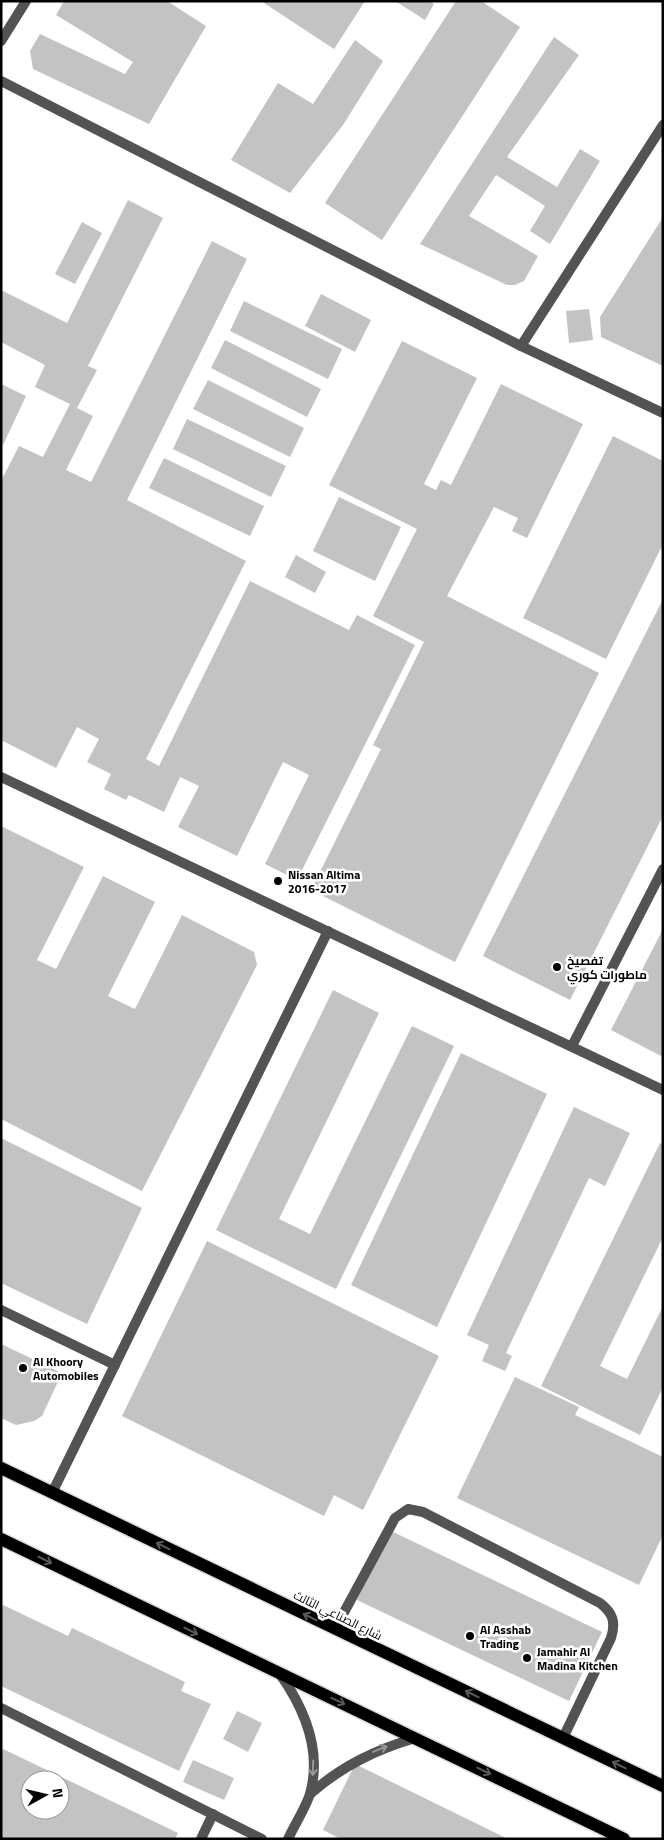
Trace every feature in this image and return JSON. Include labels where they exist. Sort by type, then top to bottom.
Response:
[{"type":"main road","name":"شارع الصناعي الثالث","points":[[1,1468],[663,1786]]},
{"type":"main road","points":[[1,1539],[624,1839]]},
{"type":"street","points":[[1,41],[26,1]]},
{"type":"street","points":[[1,81],[521,346],[663,413]]},
{"type":"street","points":[[521,346],[663,125]]},
{"type":"street","points":[[1,777],[663,1090]]},
{"type":"street","points":[[572,1046],[663,869]]},
{"type":"street","points":[[52,1492],[328,931]]},
{"type":"street","points":[[1,1310],[115,1365]]},
{"type":"street","points":[[335,1629],[395,1518],[408,1509],[423,1512],[600,1603],[608,1609],[613,1618],[612,1638],[563,1738]]},
{"type":"street","points":[[280,1674],[295,1695],[306,1718],[312,1743],[313,1768],[310,1794],[288,1839]]},
{"type":"street","points":[[1,1708],[262,1839]]},
{"type":"street","points":[[310,1794],[348,1765],[370,1754],[415,1738]]},
{"type":"street","points":[[201,1839],[213,1814]]},
{"type":"building","points":[[64,1],[167,1],[206,26],[149,124],[33,69],[30,51],[40,34],[125,74],[133,62],[56,15]]},
{"type":"building","points":[[261,1],[365,1],[334,49]]},
{"type":"building","points":[[395,1],[429,1],[434,4],[425,20]]},
{"type":"building","points":[[456,1],[481,1],[520,27],[382,240],[325,203]]},
{"type":"building","points":[[554,37],[579,55],[507,157],[557,187],[580,149],[600,161],[550,244],[530,231],[545,206],[496,175],[469,216],[538,256],[524,281],[515,285],[507,285],[420,244]]},
{"type":"building","points":[[355,40],[383,61],[343,125],[290,193],[231,160],[278,83],[313,104]]},
{"type":"building","points":[[128,200],[163,218],[88,366],[97,370],[77,408],[93,416],[66,470],[91,482],[212,241],[247,259],[127,500],[246,561],[146,759],[159,766],[250,581],[349,630],[357,615],[415,645],[297,880],[265,864],[309,775],[283,762],[237,856],[178,827],[199,786],[180,777],[164,812],[129,795],[126,800],[104,789],[111,774],[87,762],[99,739],[77,727],[56,768],[1,740],[1,481],[19,446],[43,457],[70,404],[35,387],[45,365],[1,342],[1,290],[67,323]]},
{"type":"building","points":[[663,217],[663,366],[601,337],[600,317]]},
{"type":"building","points":[[82,222],[102,233],[75,284],[55,274]]},
{"type":"building","points":[[321,294],[371,320],[355,352],[305,326]]},
{"type":"building","points":[[244,301],[342,349],[328,379],[230,331]]},
{"type":"building","points":[[589,309],[593,340],[569,343],[566,311]]},
{"type":"building","points":[[225,340],[321,389],[307,417],[211,368]]},
{"type":"building","points":[[402,341],[477,378],[424,484],[436,490],[441,480],[451,485],[501,384],[583,424],[527,538],[512,531],[518,518],[494,507],[447,596],[599,673],[455,962],[311,890],[381,749],[373,745],[424,642],[373,616],[417,529],[329,485]]},
{"type":"building","points":[[208,380],[304,428],[290,457],[193,409]]},
{"type":"building","points":[[1,384],[26,396],[3,445],[1,444]]},
{"type":"building","points":[[187,419],[286,466],[271,497],[173,449]]},
{"type":"building","points":[[613,436],[663,461],[663,544],[606,659],[523,618]]},
{"type":"building","points":[[164,458],[264,506],[250,536],[149,488]]},
{"type":"building","points":[[339,497],[401,527],[375,581],[313,551]]},
{"type":"building","points":[[296,555],[326,572],[315,593],[285,577]]},
{"type":"building","points":[[663,599],[663,816],[570,1000],[483,956]]},
{"type":"building","points":[[1,826],[84,867],[37,960],[56,969],[103,876],[155,902],[108,996],[135,1009],[182,915],[254,952],[257,965],[142,1191],[1,1119]]},
{"type":"building","points":[[663,929],[663,1057],[611,1030]]},
{"type":"building","points":[[333,990],[379,1013],[279,1219],[310,1234],[412,1026],[454,1046],[336,1289],[216,1230]]},
{"type":"building","points":[[461,1053],[547,1094],[437,1327],[351,1285]]},
{"type":"building","points":[[574,1107],[630,1133],[605,1186],[589,1178],[506,1353],[512,1356],[505,1371],[482,1361],[489,1345],[467,1335]]},
{"type":"building","points":[[1,1138],[142,1208],[87,1324],[1,1283]]},
{"type":"building","points":[[660,1143],[663,1144],[663,1237],[600,1366],[627,1379],[663,1306],[663,1387],[640,1435],[541,1386]]},
{"type":"building","points":[[207,1241],[439,1356],[363,1510],[334,1495],[324,1516],[122,1416]]},
{"type":"building","points":[[1,1344],[62,1373],[42,1416],[34,1421],[16,1425],[1,1418]]},
{"type":"building","points":[[515,1377],[579,1407],[575,1415],[663,1457],[663,1535],[639,1585],[457,1498]]},
{"type":"building","points":[[389,1530],[602,1632],[569,1701],[357,1600]]},
{"type":"building","points":[[1,1604],[68,1636],[72,1628],[185,1682],[181,1691],[211,1704],[179,1771],[1,1686]]},
{"type":"building","points":[[237,1711],[262,1723],[248,1752],[223,1739]]},
{"type":"building","points":[[1,1748],[47,1770],[20,1770],[20,1820],[70,1820],[70,1781],[178,1833],[175,1839],[1,1839]]},
{"type":"building","points":[[193,1760],[234,1778],[224,1800],[183,1782]]},
{"type":"building","points":[[355,1764],[508,1839],[341,1839],[323,1830]]},
{"type":"place","name":"Nissan Altima 2016-2017","points":[[278,881]]},
{"type":"place","name":"تفصيخ ماطورات كوري","points":[[557,967]]},
{"type":"place","name":"Al Khoory Automobiles","points":[[23,1368]]},
{"type":"place","name":"Al Asshab Trading","points":[[470,1636]]},
{"type":"place","name":"Jamahir Al Madina Kitchen","points":[[527,1658]]}]
